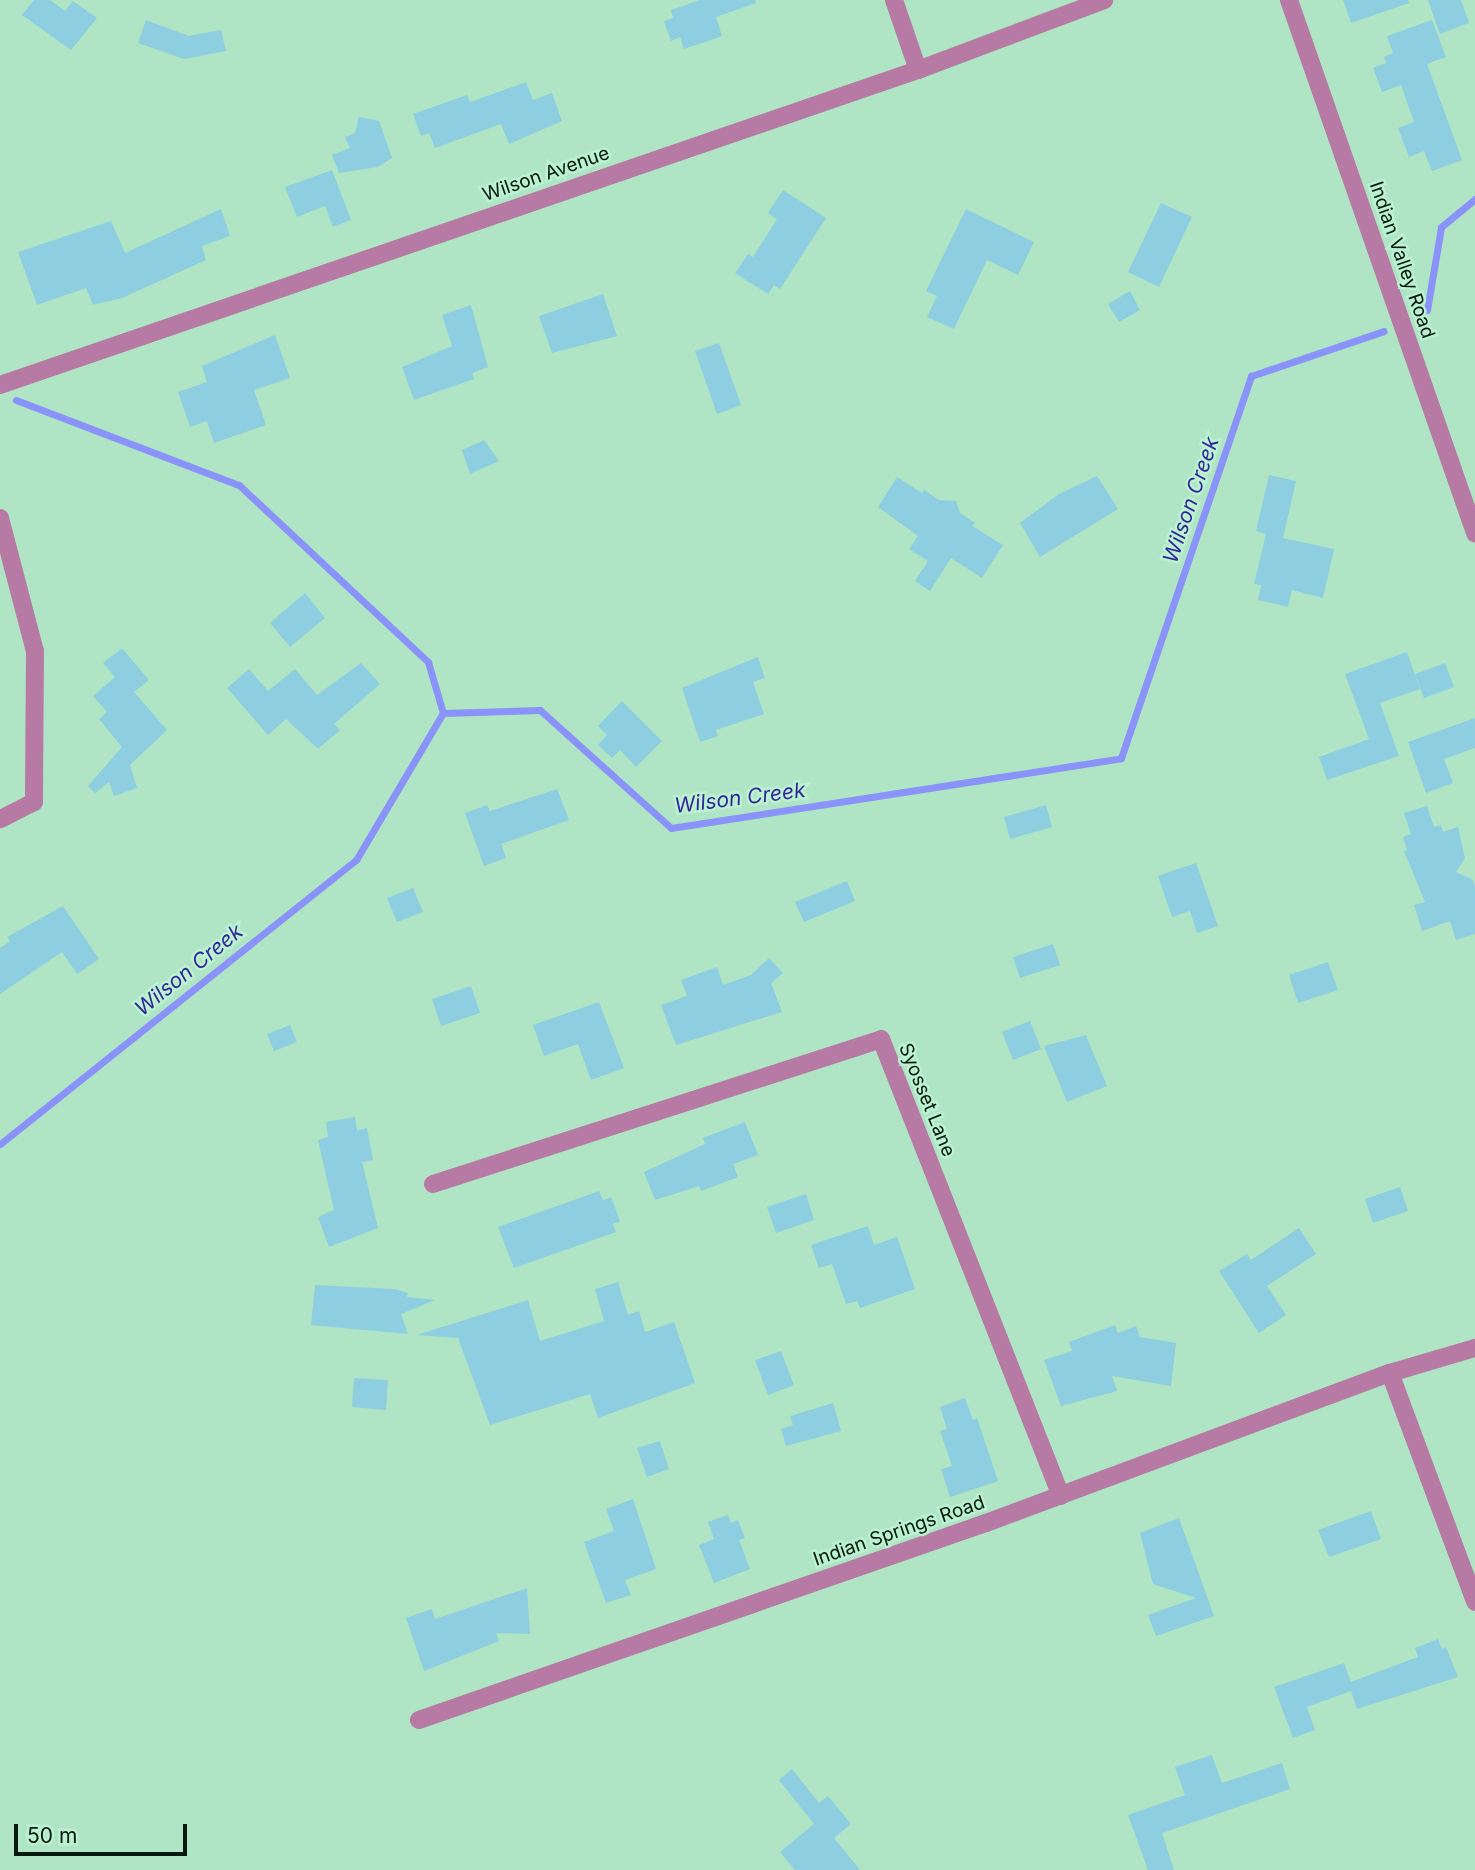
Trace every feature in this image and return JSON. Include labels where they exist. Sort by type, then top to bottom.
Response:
[{"type":"street","points":[[894,0],[918,70]]},
{"type":"street","name":"Wilson Avenue","points":[[0,385],[918,70],[1104,0]]},
{"type":"street","name":"Indian Valley Road","points":[[1289,0],[1475,533]]},
{"type":"street","points":[[0,518],[35,665],[34,802],[0,819]]},
{"type":"street","name":"Syosset Lane","points":[[433,1184],[881,1039],[1061,1496]]},
{"type":"street","points":[[1475,1348],[1390,1373],[1475,1602]]},
{"type":"street","name":"Indian Springs Road","points":[[419,1720],[1061,1496],[1390,1373]]},
{"type":"building","points":[[34,0],[50,0],[65,11],[73,1],[97,18],[71,50],[22,15]]},
{"type":"building","points":[[700,0],[755,0],[756,3],[716,17],[722,36],[684,49],[680,37],[671,41],[664,21],[673,18],[671,10]]},
{"type":"building","points":[[1343,0],[1408,0],[1409,3],[1351,23]]},
{"type":"building","points":[[1428,0],[1461,0],[1469,23],[1440,34]]},
{"type":"building","points":[[146,20],[189,36],[221,30],[226,51],[184,59],[138,43]]},
{"type":"building","points":[[1432,20],[1446,57],[1427,64],[1462,160],[1432,171],[1424,151],[1409,157],[1398,128],[1414,122],[1401,85],[1382,92],[1373,68],[1386,63],[1384,57],[1393,53],[1387,36]]},
{"type":"building","points":[[526,82],[533,100],[552,93],[562,121],[509,144],[501,124],[435,148],[429,133],[421,136],[413,114],[467,95],[470,102]]},
{"type":"building","points":[[359,117],[379,121],[392,158],[378,167],[339,173],[332,155],[350,148],[345,137],[355,133]]},
{"type":"building","points":[[332,170],[351,220],[333,227],[325,206],[297,217],[285,187]]},
{"type":"building","points":[[783,190],[826,218],[780,289],[774,285],[768,294],[735,273],[748,254],[753,257],[777,219],[768,213]]},
{"type":"building","points":[[1161,203],[1192,217],[1159,287],[1128,272]]},
{"type":"building","points":[[221,209],[230,236],[202,246],[206,260],[122,298],[93,305],[86,288],[37,305],[18,252],[111,221],[125,253]]},
{"type":"building","points":[[966,209],[1034,242],[1018,275],[987,260],[954,329],[927,317],[937,296],[926,291]]},
{"type":"building","points":[[1130,291],[1140,310],[1119,322],[1108,304]]},
{"type":"building","points":[[603,294],[617,336],[552,353],[539,316]]},
{"type":"building","points":[[471,305],[488,367],[472,373],[474,379],[414,400],[402,367],[452,346],[442,315]]},
{"type":"building","points":[[275,335],[290,378],[254,390],[266,425],[214,443],[207,421],[190,427],[178,392],[207,382],[202,366]]},
{"type":"building","points":[[719,343],[741,405],[717,414],[695,351]]},
{"type":"building","points":[[484,440],[499,461],[470,474],[462,450]]},
{"type":"building","points":[[1269,475],[1296,481],[1283,538],[1334,549],[1323,598],[1292,590],[1288,607],[1258,600],[1261,585],[1254,584],[1266,534],[1256,531]]},
{"type":"building","points":[[1097,476],[1118,509],[1040,557],[1020,523],[1059,494]]},
{"type":"building","points":[[897,477],[939,500],[956,501],[960,513],[975,523],[972,526],[1003,545],[982,578],[951,558],[930,591],[915,581],[928,561],[909,549],[918,536],[878,507]]},
{"type":"building","points":[[305,593],[325,618],[290,647],[270,623]]},
{"type":"building","points":[[122,648],[149,680],[134,692],[167,730],[130,765],[137,788],[114,796],[109,782],[95,793],[88,786],[122,747],[99,719],[107,712],[93,696],[115,677],[103,663]]},
{"type":"building","points":[[1407,652],[1420,689],[1380,703],[1399,756],[1327,780],[1319,757],[1369,739],[1345,674]]},
{"type":"building","points":[[758,657],[765,678],[753,682],[764,714],[716,730],[718,736],[700,742],[682,688]]},
{"type":"building","points":[[361,663],[380,684],[334,724],[340,730],[318,749],[286,719],[268,735],[227,688],[249,669],[268,691],[295,669],[317,695]]},
{"type":"building","points":[[1445,663],[1454,687],[1424,698],[1415,674]]},
{"type":"building","points":[[622,701],[662,741],[636,767],[620,750],[612,758],[598,745],[607,735],[598,726]]},
{"type":"building","points":[[1475,718],[1475,748],[1444,759],[1453,783],[1426,793],[1408,742]]},
{"type":"building","points":[[557,789],[569,820],[501,844],[506,858],[484,866],[465,813],[487,805],[490,811]]},
{"type":"building","points":[[1046,805],[1052,827],[1010,839],[1004,817]]},
{"type":"building","points":[[1427,806],[1434,827],[1441,825],[1443,832],[1458,827],[1465,858],[1456,872],[1473,880],[1475,886],[1475,934],[1456,940],[1450,921],[1422,931],[1414,905],[1425,902],[1404,851],[1407,850],[1403,837],[1411,834],[1404,813]]},
{"type":"building","points":[[1196,863],[1218,926],[1197,933],[1190,911],[1172,917],[1158,876]]},
{"type":"building","points":[[847,881],[855,901],[804,922],[795,902]]},
{"type":"building","points":[[413,888],[423,912],[397,922],[387,898]]},
{"type":"building","points":[[63,906],[99,959],[77,974],[62,952],[0,994],[0,948],[10,941],[7,937]]},
{"type":"building","points":[[1053,944],[1060,965],[1020,978],[1013,957]]},
{"type":"building","points":[[769,958],[783,973],[771,983],[782,1012],[676,1045],[661,1005],[687,996],[681,980],[717,967],[723,985],[751,975]]},
{"type":"building","points":[[1328,962],[1338,990],[1298,1003],[1289,975]]},
{"type":"building","points":[[471,986],[480,1013],[441,1026],[432,999]]},
{"type":"building","points":[[599,1002],[624,1068],[591,1080],[578,1044],[544,1056],[533,1025]]},
{"type":"building","points":[[1030,1021],[1041,1049],[1013,1060],[1002,1032]]},
{"type":"building","points":[[290,1025],[297,1042],[274,1051],[267,1034]]},
{"type":"building","points":[[1086,1035],[1107,1086],[1067,1102],[1044,1046]]},
{"type":"building","points":[[355,1117],[357,1130],[367,1128],[373,1160],[362,1162],[378,1228],[329,1247],[318,1217],[334,1210],[318,1140],[328,1137],[326,1122]]},
{"type":"building","points":[[745,1122],[758,1155],[733,1164],[738,1177],[701,1191],[699,1186],[655,1200],[644,1172],[705,1144],[703,1138]]},
{"type":"building","points":[[1400,1187],[1408,1211],[1373,1223],[1365,1199]]},
{"type":"building","points":[[599,1191],[603,1200],[611,1197],[620,1221],[613,1224],[616,1232],[514,1268],[498,1227]]},
{"type":"building","points":[[806,1194],[814,1220],[776,1233],[767,1207]]},
{"type":"building","points":[[868,1226],[874,1245],[897,1237],[915,1289],[860,1308],[857,1301],[846,1304],[832,1264],[819,1268],[811,1245]]},
{"type":"building","points":[[1299,1228],[1316,1254],[1267,1286],[1286,1315],[1259,1333],[1219,1271],[1247,1254],[1251,1260]]},
{"type":"building","points":[[618,1282],[628,1315],[639,1311],[645,1332],[674,1322],[695,1383],[598,1418],[590,1394],[490,1425],[458,1338],[417,1335],[528,1300],[540,1341],[604,1321],[595,1289]]},
{"type":"building","points":[[315,1285],[395,1289],[408,1293],[407,1297],[435,1300],[401,1314],[408,1334],[311,1325]]},
{"type":"building","points":[[1115,1325],[1118,1333],[1136,1326],[1140,1337],[1176,1343],[1171,1386],[1112,1376],[1117,1391],[1061,1406],[1044,1360],[1072,1351],[1069,1342]]},
{"type":"building","points":[[781,1351],[794,1385],[768,1395],[755,1360]]},
{"type":"building","points":[[354,1378],[388,1380],[386,1410],[352,1407]]},
{"type":"building","points":[[965,1398],[973,1420],[977,1418],[998,1481],[950,1497],[941,1469],[952,1466],[940,1431],[947,1429],[940,1407]]},
{"type":"building","points":[[833,1403],[841,1431],[786,1446],[781,1429],[793,1425],[790,1416]]},
{"type":"building","points":[[660,1441],[669,1469],[647,1477],[637,1448]]},
{"type":"building","points":[[633,1499],[656,1569],[625,1580],[631,1595],[606,1603],[584,1542],[614,1531],[606,1509]]},
{"type":"building","points":[[1371,1511],[1381,1539],[1329,1557],[1318,1530]]},
{"type":"building","points":[[728,1515],[731,1523],[738,1520],[745,1538],[739,1540],[750,1569],[714,1583],[699,1545],[714,1539],[708,1522]]},
{"type":"building","points":[[1179,1518],[1214,1616],[1156,1636],[1148,1615],[1196,1598],[1153,1584],[1140,1533]]},
{"type":"building","points":[[527,1588],[530,1634],[496,1633],[499,1641],[424,1671],[406,1618],[432,1609],[435,1619]]},
{"type":"building","points":[[1438,1639],[1442,1649],[1446,1647],[1458,1677],[1357,1709],[1351,1691],[1307,1707],[1315,1730],[1293,1738],[1274,1687],[1344,1663],[1351,1682],[1418,1657],[1415,1648]]},
{"type":"building","points":[[1212,1755],[1222,1783],[1282,1763],[1290,1789],[1162,1833],[1174,1870],[1148,1870],[1128,1815],[1185,1795],[1175,1767]]},
{"type":"building","points":[[792,1769],[819,1803],[828,1796],[851,1824],[834,1838],[860,1870],[795,1870],[780,1852],[814,1824],[779,1780]]},
{"type":"waterway","name":"Wilson Creek","points":[[1427,310],[1441,227],[1475,199]]},
{"type":"waterway","name":"Wilson Creek","points":[[0,1144],[356,860],[443,713],[540,710],[671,828],[1121,758],[1251,376],[1384,331]]},
{"type":"waterway","points":[[16,400],[239,485],[428,662],[443,713]]}]
